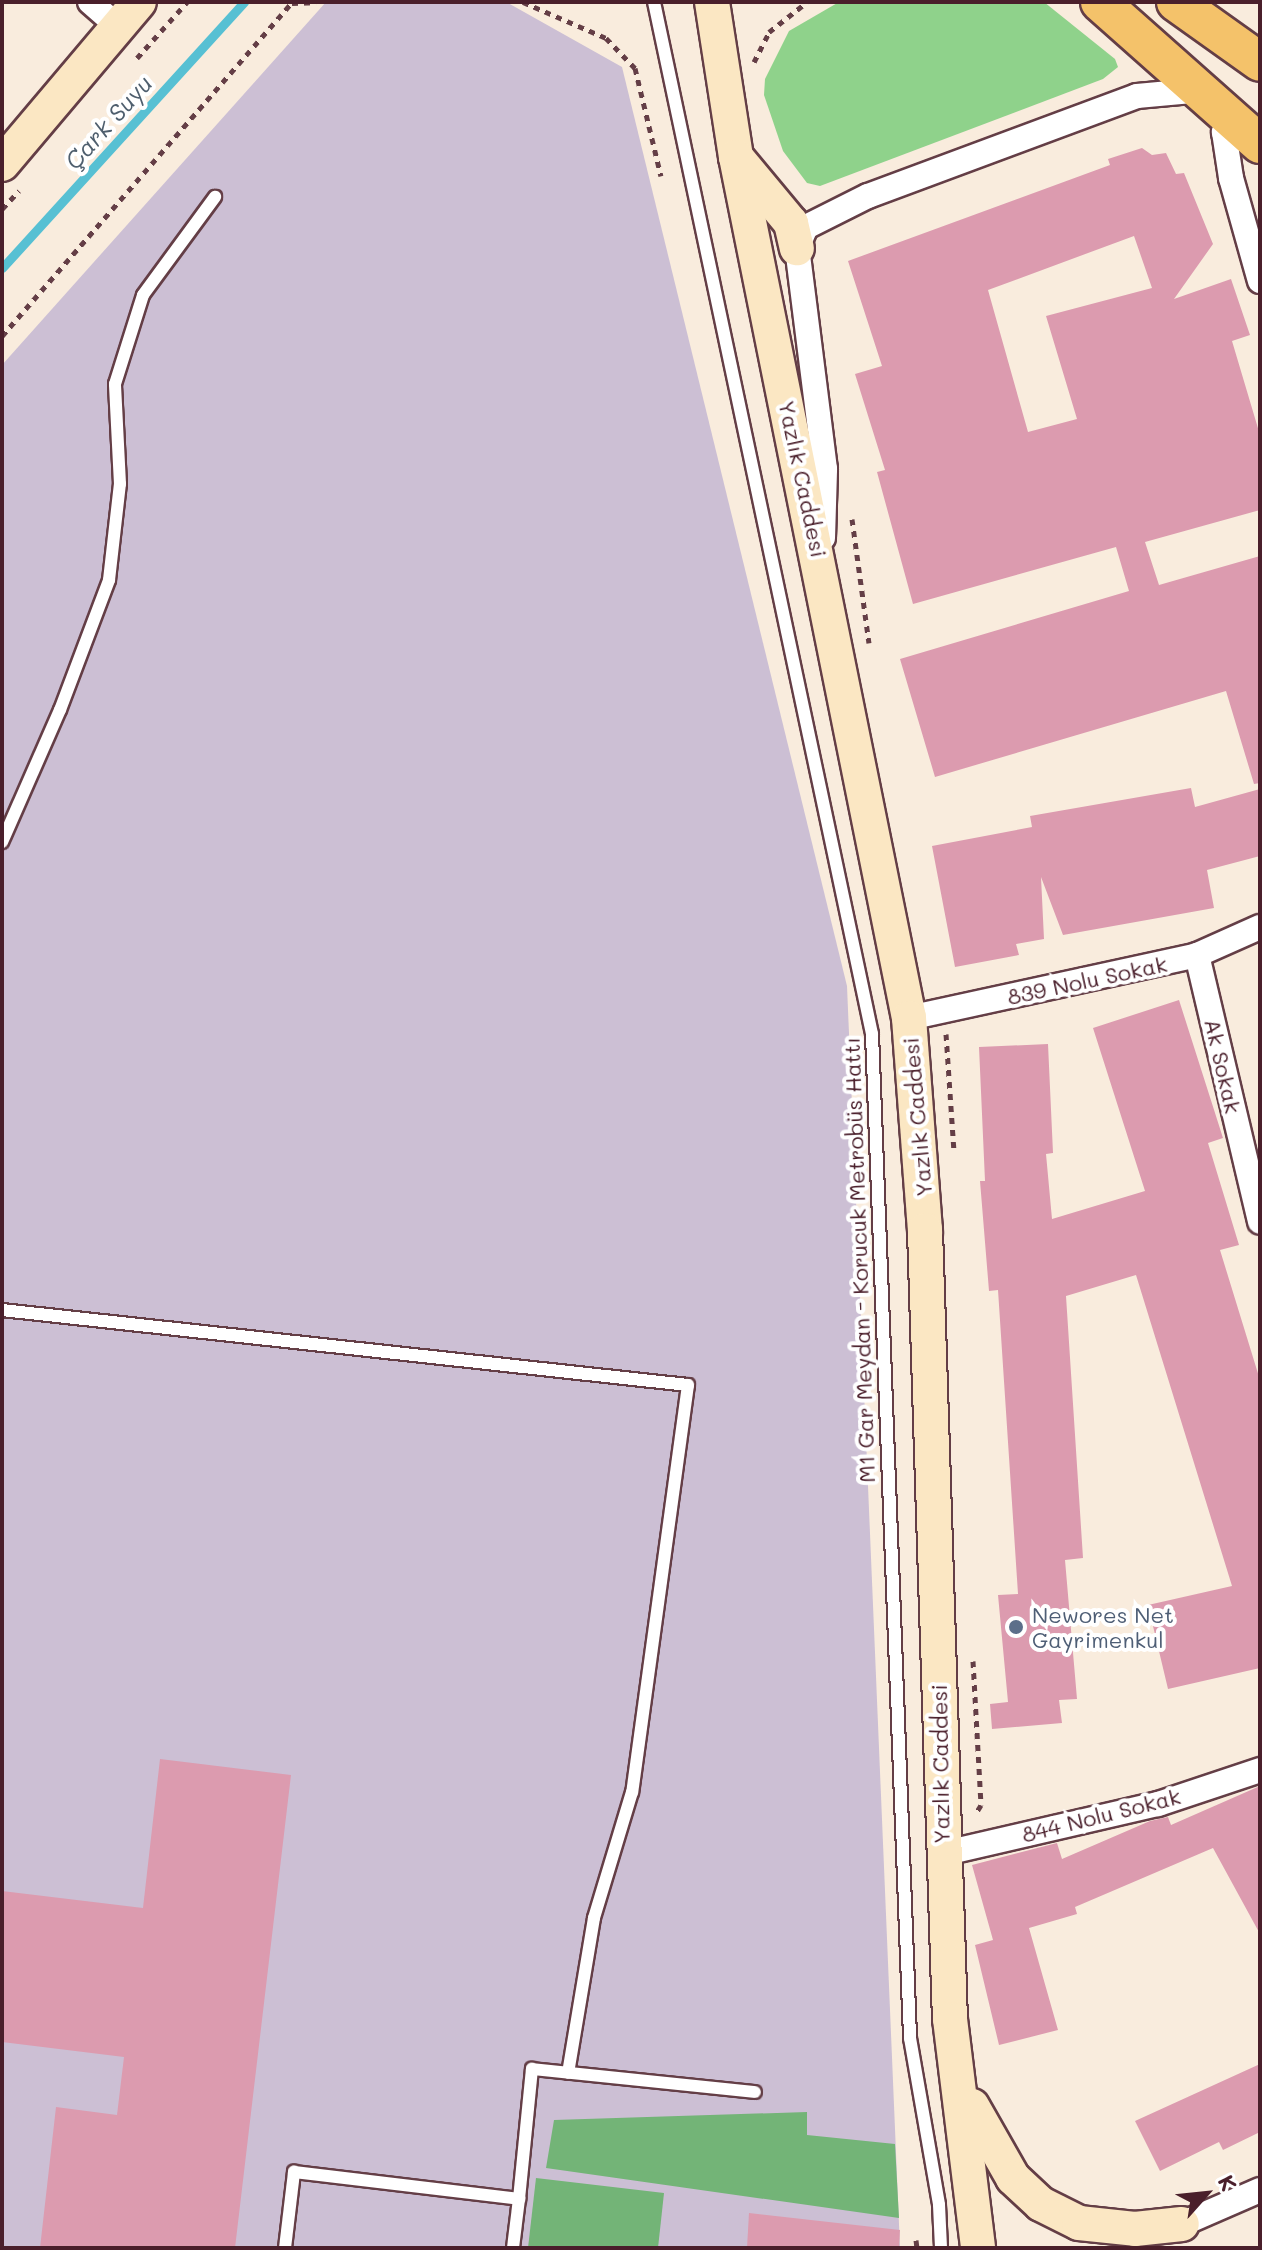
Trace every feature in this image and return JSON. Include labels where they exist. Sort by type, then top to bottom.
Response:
[{"type":"main road","name":"Yazlık Caddesi","points":[[712,2],[736,157],[909,1018],[926,1245],[941,1854],[959,2075],[978,2248]]},
{"type":"main road","points":[[1100,2],[1246,131]]},
{"type":"main road","points":[[1176,2],[1260,62]]},
{"type":"main road","points":[[2,164],[129,14]]},
{"type":"main road","points":[[736,157],[791,223],[797,248]]},
{"type":"main road","points":[[959,2075],[991,2145],[1013,2178],[1041,2204],[1079,2223],[1135,2229],[1182,2224]]},
{"type":"main road","points":[[1113,2248],[1182,2224]]},
{"type":"main road","points":[[1141,2248],[1182,2224]]},
{"type":"main road","points":[[1151,2248],[1182,2224]]},
{"type":"street","points":[[90,2],[129,14]]},
{"type":"street","points":[[822,573],[825,469],[797,248],[806,227],[868,196],[1137,96],[1203,90]]},
{"type":"street","points":[[1246,131],[1224,132],[1231,178],[1260,281]]},
{"type":"street","name":"839 Nolu Sokak","points":[[909,1018],[1197,955],[1260,927]]},
{"type":"street","name":"Ak Sokak","points":[[1197,955],[1260,1222]]},
{"type":"street","name":"844 Nolu Sokak","points":[[941,1854],[1158,1804],[1260,1770]]},
{"type":"street","points":[[1182,2224],[1260,2190]]},
{"type":"lane","name":"M1 Gar Meydan - Korucuk Metrobüs Hattı","points":[[654,2],[872,1034],[910,2038],[939,2205],[941,2248]]},
{"type":"lane","points":[[2,842],[60,710],[109,580],[120,484],[115,384],[143,295],[215,197]]},
{"type":"lane","points":[[2,1310],[688,1385],[632,1792],[594,1918],[568,2073]]},
{"type":"lane","points":[[513,2248],[532,2069],[755,2092]]},
{"type":"lane","points":[[285,2248],[294,2172],[519,2199]]},
{"type":"path","points":[[2,336],[292,2],[316,2]]},
{"type":"path","points":[[523,2],[606,38],[635,68],[661,176]]},
{"type":"path","points":[[753,69],[769,32],[807,2]]},
{"type":"path","points":[[916,2240],[917,2248]]},
{"type":"shaded area","points":[[326,2],[506,2],[622,67],[847,986],[900,2248],[2,2248],[2,365]]},
{"type":"green space","points":[[839,2],[1044,2],[1115,59],[1118,67],[1103,79],[820,186],[807,183],[783,151],[764,95],[765,79],[789,31]]},
{"type":"green space","points":[[807,2112],[807,2135],[895,2144],[899,2218],[546,2168],[554,2120]]},
{"type":"green space","points":[[536,2178],[664,2193],[658,2248],[528,2248]]},
{"type":"building","points":[[1142,148],[1152,155],[1166,153],[1176,174],[1184,173],[1213,244],[1174,299],[1231,279],[1250,335],[1232,341],[1260,435],[1260,510],[1145,542],[1159,585],[1260,556],[1260,783],[1254,784],[1226,691],[935,777],[900,659],[1129,591],[1116,547],[913,604],[877,472],[885,470],[855,374],[882,366],[848,261],[1110,165],[1108,159]],"holes":[[[1134,236],[1152,288],[1046,316],[1077,419],[1028,432],[988,290]]]},
{"type":"building","points":[[1191,788],[1195,807],[1260,789],[1260,856],[1207,870],[1214,908],[1063,935],[1041,877],[1044,939],[1016,944],[1019,955],[955,967],[932,846],[1032,827],[1030,816]]},
{"type":"building","points":[[1179,1000],[1223,1138],[1208,1143],[1239,1245],[1220,1250],[1260,1380],[1260,1668],[1168,1689],[1148,1605],[1232,1586],[1136,1275],[1066,1296],[1083,1558],[1065,1560],[1077,1699],[1059,1700],[1062,1723],[992,1729],[990,1704],[1008,1702],[998,1595],[1018,1594],[998,1290],[989,1291],[980,1181],[985,1181],[979,1047],[1048,1044],[1053,1153],[1046,1154],[1052,1219],[1145,1191],[1093,1028]]},
{"type":"building","points":[[160,1759],[291,1775],[235,2248],[40,2248],[56,2107],[117,2115],[124,2057],[2,2042],[2,1891],[143,1908]]},
{"type":"building","points":[[1260,1786],[1260,1934],[1213,1848],[1075,1907],[1077,1914],[1029,1928],[1058,2030],[999,2045],[975,1945],[993,1940],[972,1865],[1057,1843],[1062,1859],[1150,1821],[1168,1817],[1171,1825]]},
{"type":"building","points":[[1260,2064],[1260,2132],[1223,2150],[1219,2142],[1160,2171],[1135,2121]]},
{"type":"building","points":[[749,2213],[900,2230],[899,2248],[747,2248]]},
{"type":"waterway","name":"Çark Suyu","points":[[2,268],[244,2]]},
{"type":"place","name":"Newores Net Gayrimenkul","points":[[1016,1627]]}]
